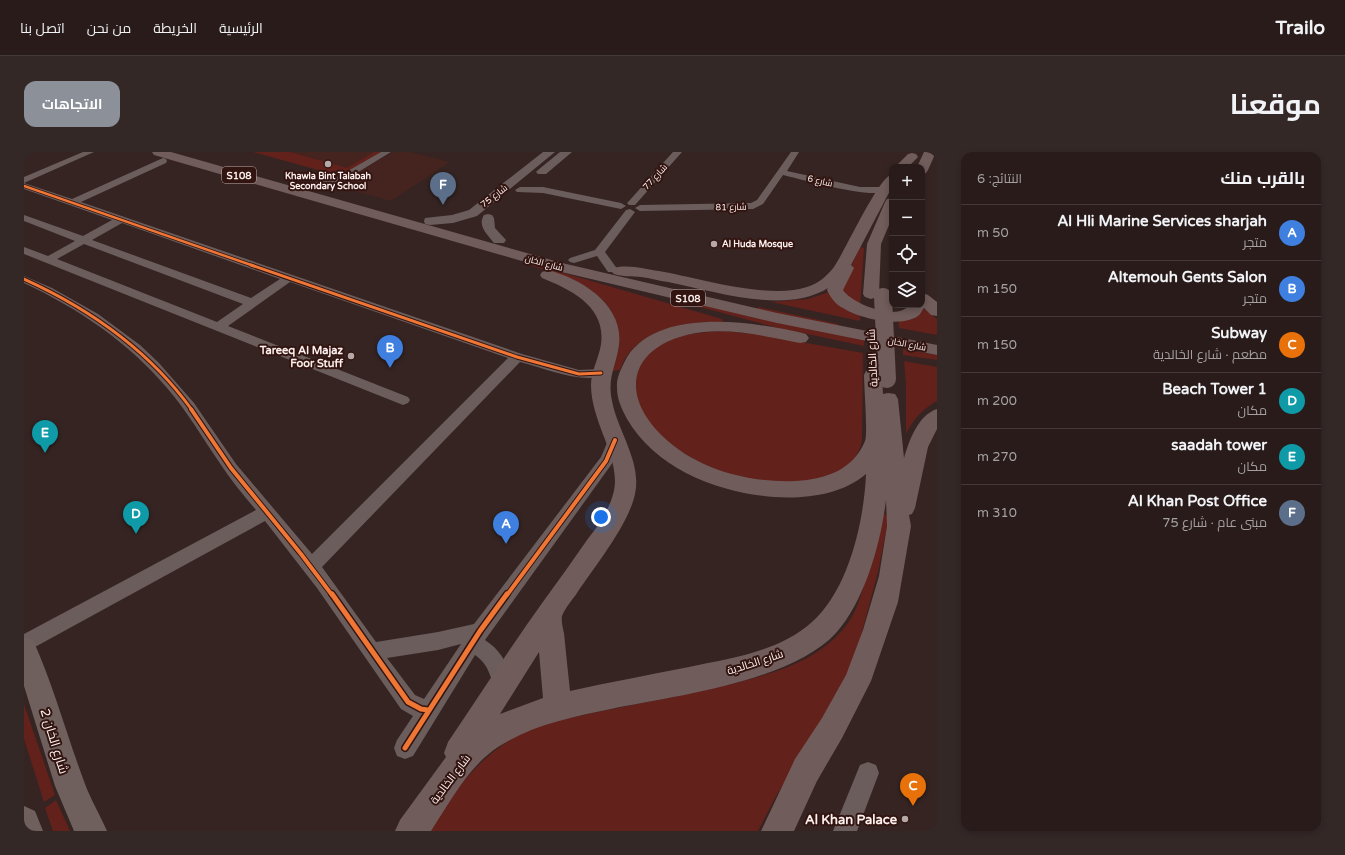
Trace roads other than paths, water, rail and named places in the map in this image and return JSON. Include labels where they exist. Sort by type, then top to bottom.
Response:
[{"type":"main road","name":"شارع الخان","points":[[186,152],[310,186],[335,189],[430,221],[574,260],[771,306],[937,339]]},
{"type":"main road","points":[[925,164],[930,152]]},
{"type":"main road","name":"شارع الخان","points":[[160,156],[558,267],[777,318],[937,350]]},
{"type":"main road","points":[[615,270],[658,275],[754,294],[789,296],[806,292],[825,285],[834,276],[885,197],[889,186]]},
{"type":"main road","name":"شارع الخالدية","points":[[777,831],[806,770],[832,728],[856,681],[876,630],[892,576],[899,526],[880,377],[877,295],[872,258],[885,197]]},
{"type":"main road","points":[[442,234],[482,251],[558,278],[588,295],[604,313],[610,329],[610,346],[593,380],[603,405],[626,475],[626,489],[623,501],[603,537],[549,614],[462,747],[442,787]]},
{"type":"main road","name":"شارع الخالدية","points":[[877,295],[883,256],[889,235]]},
{"type":"main road","points":[[480,245],[524,255],[533,254],[535,250]]},
{"type":"main road","points":[[850,252],[849,261],[835,290],[836,295],[841,301],[862,311],[890,316],[910,314],[916,308]]},
{"type":"main road","points":[[558,267],[602,282],[701,311],[830,342]]},
{"type":"main road","points":[[925,301],[937,311]]},
{"type":"main road","points":[[876,441],[859,467],[838,480],[825,485],[800,489],[760,487],[718,478],[694,468],[678,458],[663,447],[638,422],[629,404],[626,386],[628,370],[631,362],[636,356],[653,341],[673,332],[700,327],[727,326],[830,342],[937,363]]},
{"type":"main road","name":"شارع الخالدية","points":[[411,831],[464,758],[485,739],[496,732],[523,719],[558,708],[744,668],[785,654],[817,633],[831,621],[846,596],[864,552],[874,496],[880,377]]},
{"type":"main road","points":[[899,526],[918,443],[925,429],[937,416]]},
{"type":"main road","points":[[549,614],[558,708]]},
{"type":"main road","name":"شارع الخان 2","points":[[24,649],[45,708],[69,786],[79,810],[91,831]]},
{"type":"main road","points":[[24,822],[27,831]]},
{"type":"street","points":[[24,180],[90,152]]},
{"type":"street","points":[[335,189],[387,152]]},
{"type":"street","name":"شارع 75","points":[[430,221],[453,219],[473,213],[550,152]]},
{"type":"street","name":"شارع 77","points":[[599,252],[678,152]]},
{"type":"street","name":"شارع 81","points":[[621,206],[625,203],[634,208],[753,206],[760,202],[795,152]]},
{"type":"street","name":"شارع 75","points":[[509,199],[564,153]]},
{"type":"street","points":[[72,203],[160,156]]},
{"type":"street","name":"شارع 6","points":[[781,172],[885,197]]},
{"type":"street","name":"شارع 75","points":[[530,182],[543,190]]},
{"type":"street","points":[[24,186],[517,357],[593,380]]},
{"type":"street","name":"شارع 75","points":[[520,190],[543,190],[621,206]]},
{"type":"street","name":"شارع 75","points":[[498,209],[488,218],[489,230],[499,240]]},
{"type":"street","points":[[473,213],[470,218],[474,220],[480,221],[488,218]]},
{"type":"street","points":[[24,218],[252,302]]},
{"type":"street","points":[[48,260],[120,220]]},
{"type":"street","points":[[24,250],[403,400]]},
{"type":"street","points":[[574,260],[599,252],[615,270]]},
{"type":"street","points":[[218,327],[288,278]]},
{"type":"street","points":[[24,279],[75,304],[99,318],[140,351],[174,386],[231,468],[311,566],[408,702],[414,706],[428,710]]},
{"type":"street","points":[[311,566],[517,357]]},
{"type":"street","points":[[405,748],[428,710],[477,637],[601,468],[610,454],[615,440]]},
{"type":"street","points":[[24,644],[267,512]]},
{"type":"street","points":[[372,651],[477,637]]},
{"type":"street","points":[[477,637],[499,669],[503,684]]},
{"type":"street","points":[[490,654],[500,655],[524,652]]},
{"type":"street","points":[[845,831],[868,773]]},
{"type":"place","name":"Khawla Bint Talabah Secondary School","points":[[328,164]]},
{"type":"place","name":"Al Khan Post Office","points":[[443,205]]},
{"type":"place","name":"Al Huda Mosque","points":[[714,244]]},
{"type":"place","name":"Tareeq Al Majaz Foor Stuff","points":[[351,356]]},
{"type":"place","name":"Altemouh Gents Salon","points":[[390,368]]},
{"type":"place","name":"saadah tower","points":[[45,453]]},
{"type":"place","name":"Beach Tower 1","points":[[136,534]]},
{"type":"place","name":"Al Hli Marine Services sharjah","points":[[506,544]]},
{"type":"place","name":"Subway","points":[[913,806]]},
{"type":"place","name":"Al Khan Palace","points":[[905,819]]}]
